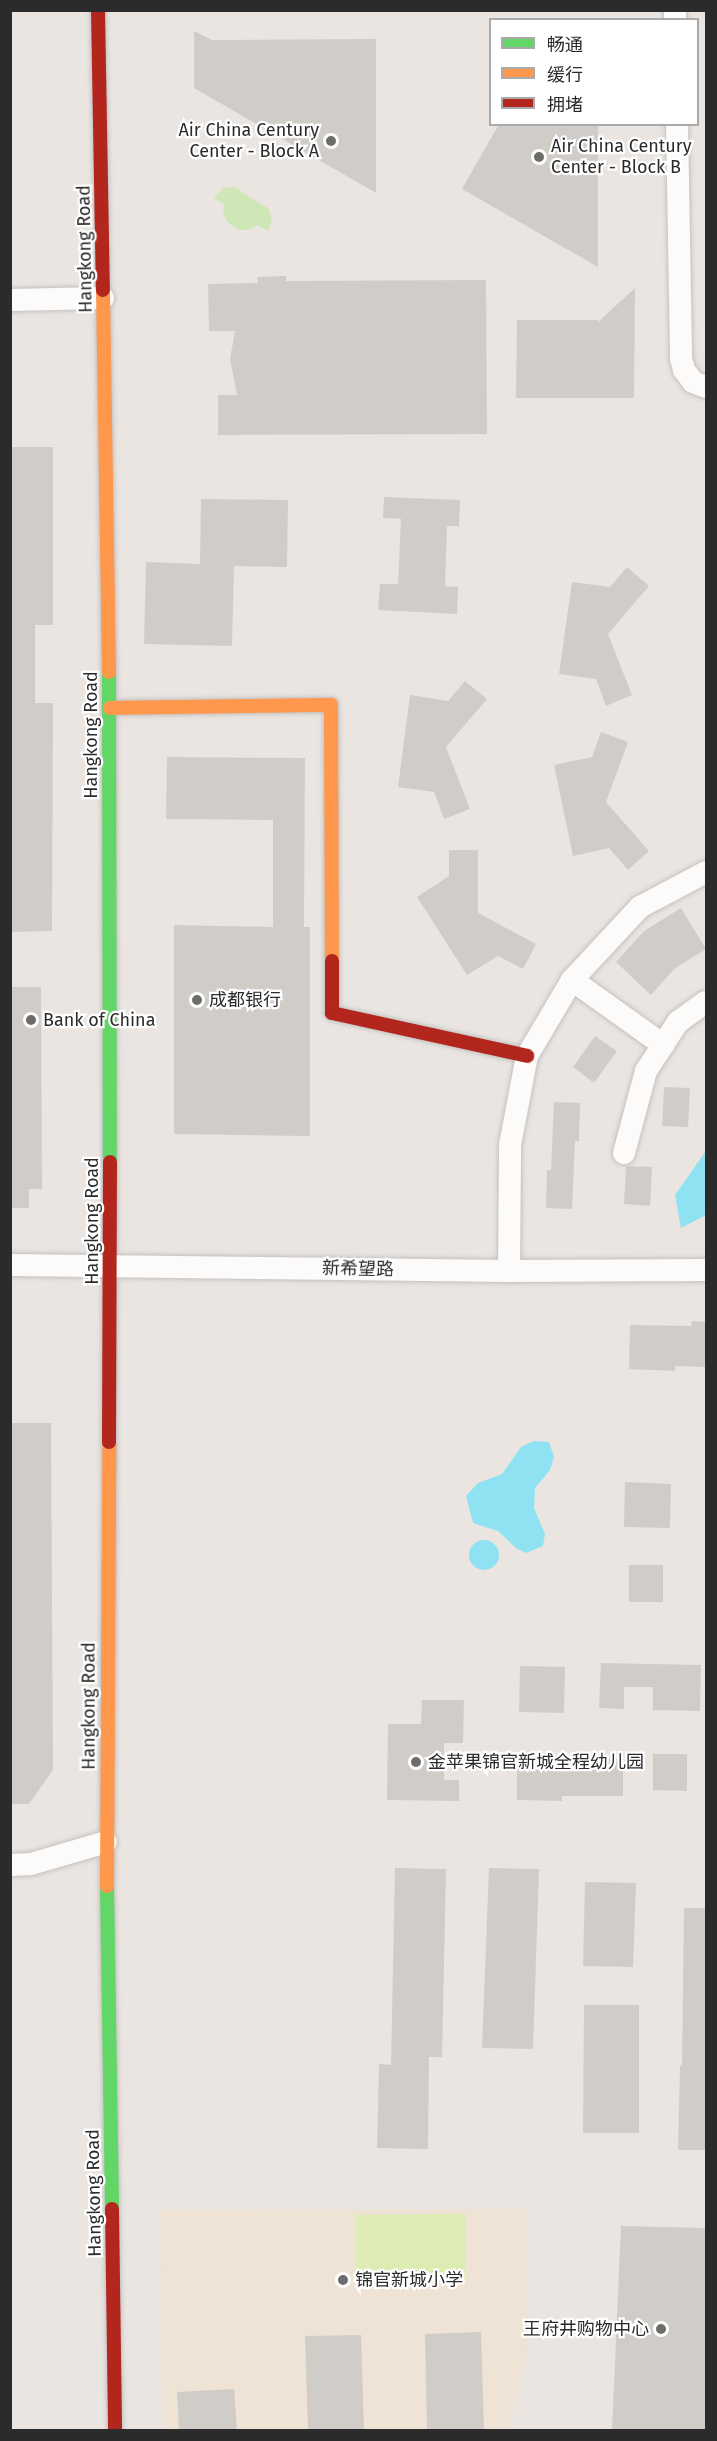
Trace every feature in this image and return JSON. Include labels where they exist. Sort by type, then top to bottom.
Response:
[{"type":"street","name":"Hangkong Road","points":[[98,10],[110,708],[110,1265],[106,1842],[115,2430]]},
{"type":"street","points":[[677,126],[681,358],[684,370],[693,382],[706,387]]},
{"type":"street","points":[[10,300],[103,298]]},
{"type":"street","points":[[110,708],[331,705],[332,1013],[527,1056]]},
{"type":"street","points":[[509,1271],[510,1145],[527,1056],[572,980],[640,908],[706,872]]},
{"type":"street","points":[[572,980],[663,1045]]},
{"type":"street","points":[[624,1154],[646,1071],[678,1022],[706,1002]]},
{"type":"street","name":"新希望路","points":[[10,1265],[509,1271],[706,1270]]},
{"type":"street","points":[[10,1865],[31,1864],[106,1842]]},
{"type":"shaded area","name":"锦官新城小学","points":[[526,2209],[528,2351],[508,2430],[163,2430],[159,2210]]},
{"type":"green space","points":[[234,187],[269,209],[272,220],[268,231],[257,225],[250,230],[239,230],[227,222],[223,212],[225,205],[214,198],[223,188]]},
{"type":"green space","points":[[465,2214],[465,2282],[356,2282],[356,2215]]},
{"type":"water","points":[[706,1151],[706,1215],[681,1228],[675,1195]]},
{"type":"water","points":[[534,1441],[549,1442],[554,1457],[550,1470],[535,1488],[534,1508],[545,1534],[543,1546],[526,1553],[516,1548],[498,1531],[473,1523],[466,1496],[478,1483],[502,1474],[521,1447]]},
{"type":"water","points":[[484,1540],[494,1545],[499,1555],[494,1565],[484,1570],[474,1565],[469,1555],[474,1545]]},
{"type":"building","name":"Air China Century Center - Block A","points":[[194,31],[212,40],[376,39],[376,193],[194,88]]},
{"type":"building","name":"Air China Century Center - Block B","points":[[498,126],[598,126],[598,267],[462,189]]},
{"type":"building","points":[[286,276],[286,281],[486,280],[487,434],[218,435],[218,395],[237,395],[230,359],[235,331],[209,331],[208,284],[258,283],[257,277]]},
{"type":"building","points":[[635,288],[634,398],[516,398],[517,320],[598,320],[598,322]]},
{"type":"building","points":[[10,447],[53,447],[53,625],[35,625],[35,703],[53,703],[52,931],[10,932]]},
{"type":"building","points":[[384,497],[460,500],[459,526],[447,526],[445,586],[458,587],[457,614],[378,610],[380,584],[398,584],[401,519],[383,518]]},
{"type":"building","points":[[201,499],[288,500],[287,567],[234,566],[232,646],[144,644],[146,562],[200,564]]},
{"type":"building","points":[[627,567],[649,586],[608,634],[632,695],[606,706],[596,679],[559,674],[572,582],[610,587]]},
{"type":"building","points":[[465,681],[487,699],[446,747],[470,809],[444,819],[434,792],[398,787],[410,695],[448,701]]},
{"type":"building","points":[[601,732],[628,742],[606,802],[649,851],[628,870],[609,848],[573,856],[554,765],[592,757]]},
{"type":"building","points":[[167,757],[305,758],[304,927],[310,927],[310,1136],[174,1134],[174,925],[273,927],[273,820],[166,819]]},
{"type":"building","points":[[449,850],[478,850],[478,913],[536,944],[523,969],[498,956],[467,975],[417,897],[449,876]]},
{"type":"building","points":[[681,908],[706,949],[674,969],[651,995],[616,962],[644,931]]},
{"type":"building","points":[[10,987],[41,987],[42,1189],[29,1189],[29,1208],[10,1208]]},
{"type":"building","points":[[595,1036],[617,1051],[594,1083],[573,1067]]},
{"type":"building","points":[[664,1087],[690,1088],[688,1127],[662,1126]]},
{"type":"building","points":[[554,1102],[580,1103],[579,1141],[575,1141],[572,1209],[546,1208],[547,1170],[551,1170]]},
{"type":"building","points":[[626,1166],[652,1167],[650,1206],[624,1204]]},
{"type":"building","points":[[692,1321],[706,1322],[706,1367],[675,1366],[675,1371],[629,1369],[630,1325],[691,1326]]},
{"type":"building","points":[[10,1423],[51,1423],[53,1770],[29,1804],[10,1804]]},
{"type":"building","points":[[625,1482],[671,1484],[670,1528],[624,1527]]},
{"type":"building","points":[[629,1565],[663,1565],[663,1602],[629,1602]]},
{"type":"building","points":[[601,1663],[701,1665],[700,1711],[653,1710],[653,1687],[624,1687],[624,1709],[599,1708]]},
{"type":"building","points":[[520,1666],[565,1667],[564,1713],[519,1712]]},
{"type":"building","name":"金苹果锦官新城全程幼儿园","points":[[422,1700],[464,1700],[463,1743],[444,1743],[444,1780],[459,1780],[459,1801],[387,1800],[388,1724],[421,1724]]},
{"type":"building","points":[[517,1754],[562,1755],[562,1759],[623,1759],[623,1796],[562,1796],[562,1801],[517,1800]]},
{"type":"building","points":[[653,1754],[687,1754],[687,1791],[653,1790]]},
{"type":"building","points":[[395,1868],[446,1869],[442,2057],[429,2057],[428,2149],[377,2148],[379,2064],[391,2065]]},
{"type":"building","points":[[489,1868],[539,1869],[533,2049],[482,2048]]},
{"type":"building","points":[[585,1882],[636,1883],[633,1967],[583,1966]]},
{"type":"building","points":[[684,1908],[706,1908],[706,2150],[678,2150],[680,2065],[682,2066]]},
{"type":"building","points":[[584,2005],[639,2005],[639,2133],[583,2133]]},
{"type":"building","name":"王府井购物中心","points":[[621,2226],[706,2228],[706,2430],[612,2430]]},
{"type":"building","points":[[481,2332],[484,2430],[427,2430],[425,2334]]},
{"type":"building","points":[[361,2335],[364,2430],[308,2430],[305,2336]]},
{"type":"building","points":[[234,2389],[237,2430],[179,2430],[177,2392]]},
{"type":"traffic: fast","points":[[109,672],[110,1162]]},
{"type":"traffic: fast","points":[[107,1886],[112,2209]]},
{"type":"traffic: slow","points":[[103,290],[109,672]]},
{"type":"traffic: slow","points":[[110,708],[331,705],[332,961]]},
{"type":"traffic: slow","points":[[107,1886],[109,1442]]},
{"type":"traffic: jam","points":[[98,10],[103,290]]},
{"type":"traffic: jam","points":[[332,961],[332,1013],[527,1056]]},
{"type":"traffic: jam","points":[[109,1442],[110,1162]]},
{"type":"traffic: jam","points":[[112,2209],[115,2430]]},
{"type":"place","name":"Air China Century Center - Block A","points":[[331,141]]},
{"type":"place","name":"Air China Century Center - Block B","points":[[539,157]]},
{"type":"place","name":"成都银行","points":[[197,1000]]},
{"type":"place","name":"Bank of China","points":[[31,1020]]},
{"type":"place","name":"金苹果锦官新城全程幼儿园","points":[[416,1762]]},
{"type":"place","name":"锦官新城小学","points":[[343,2280]]},
{"type":"place","name":"王府井购物中心","points":[[661,2329]]}]
